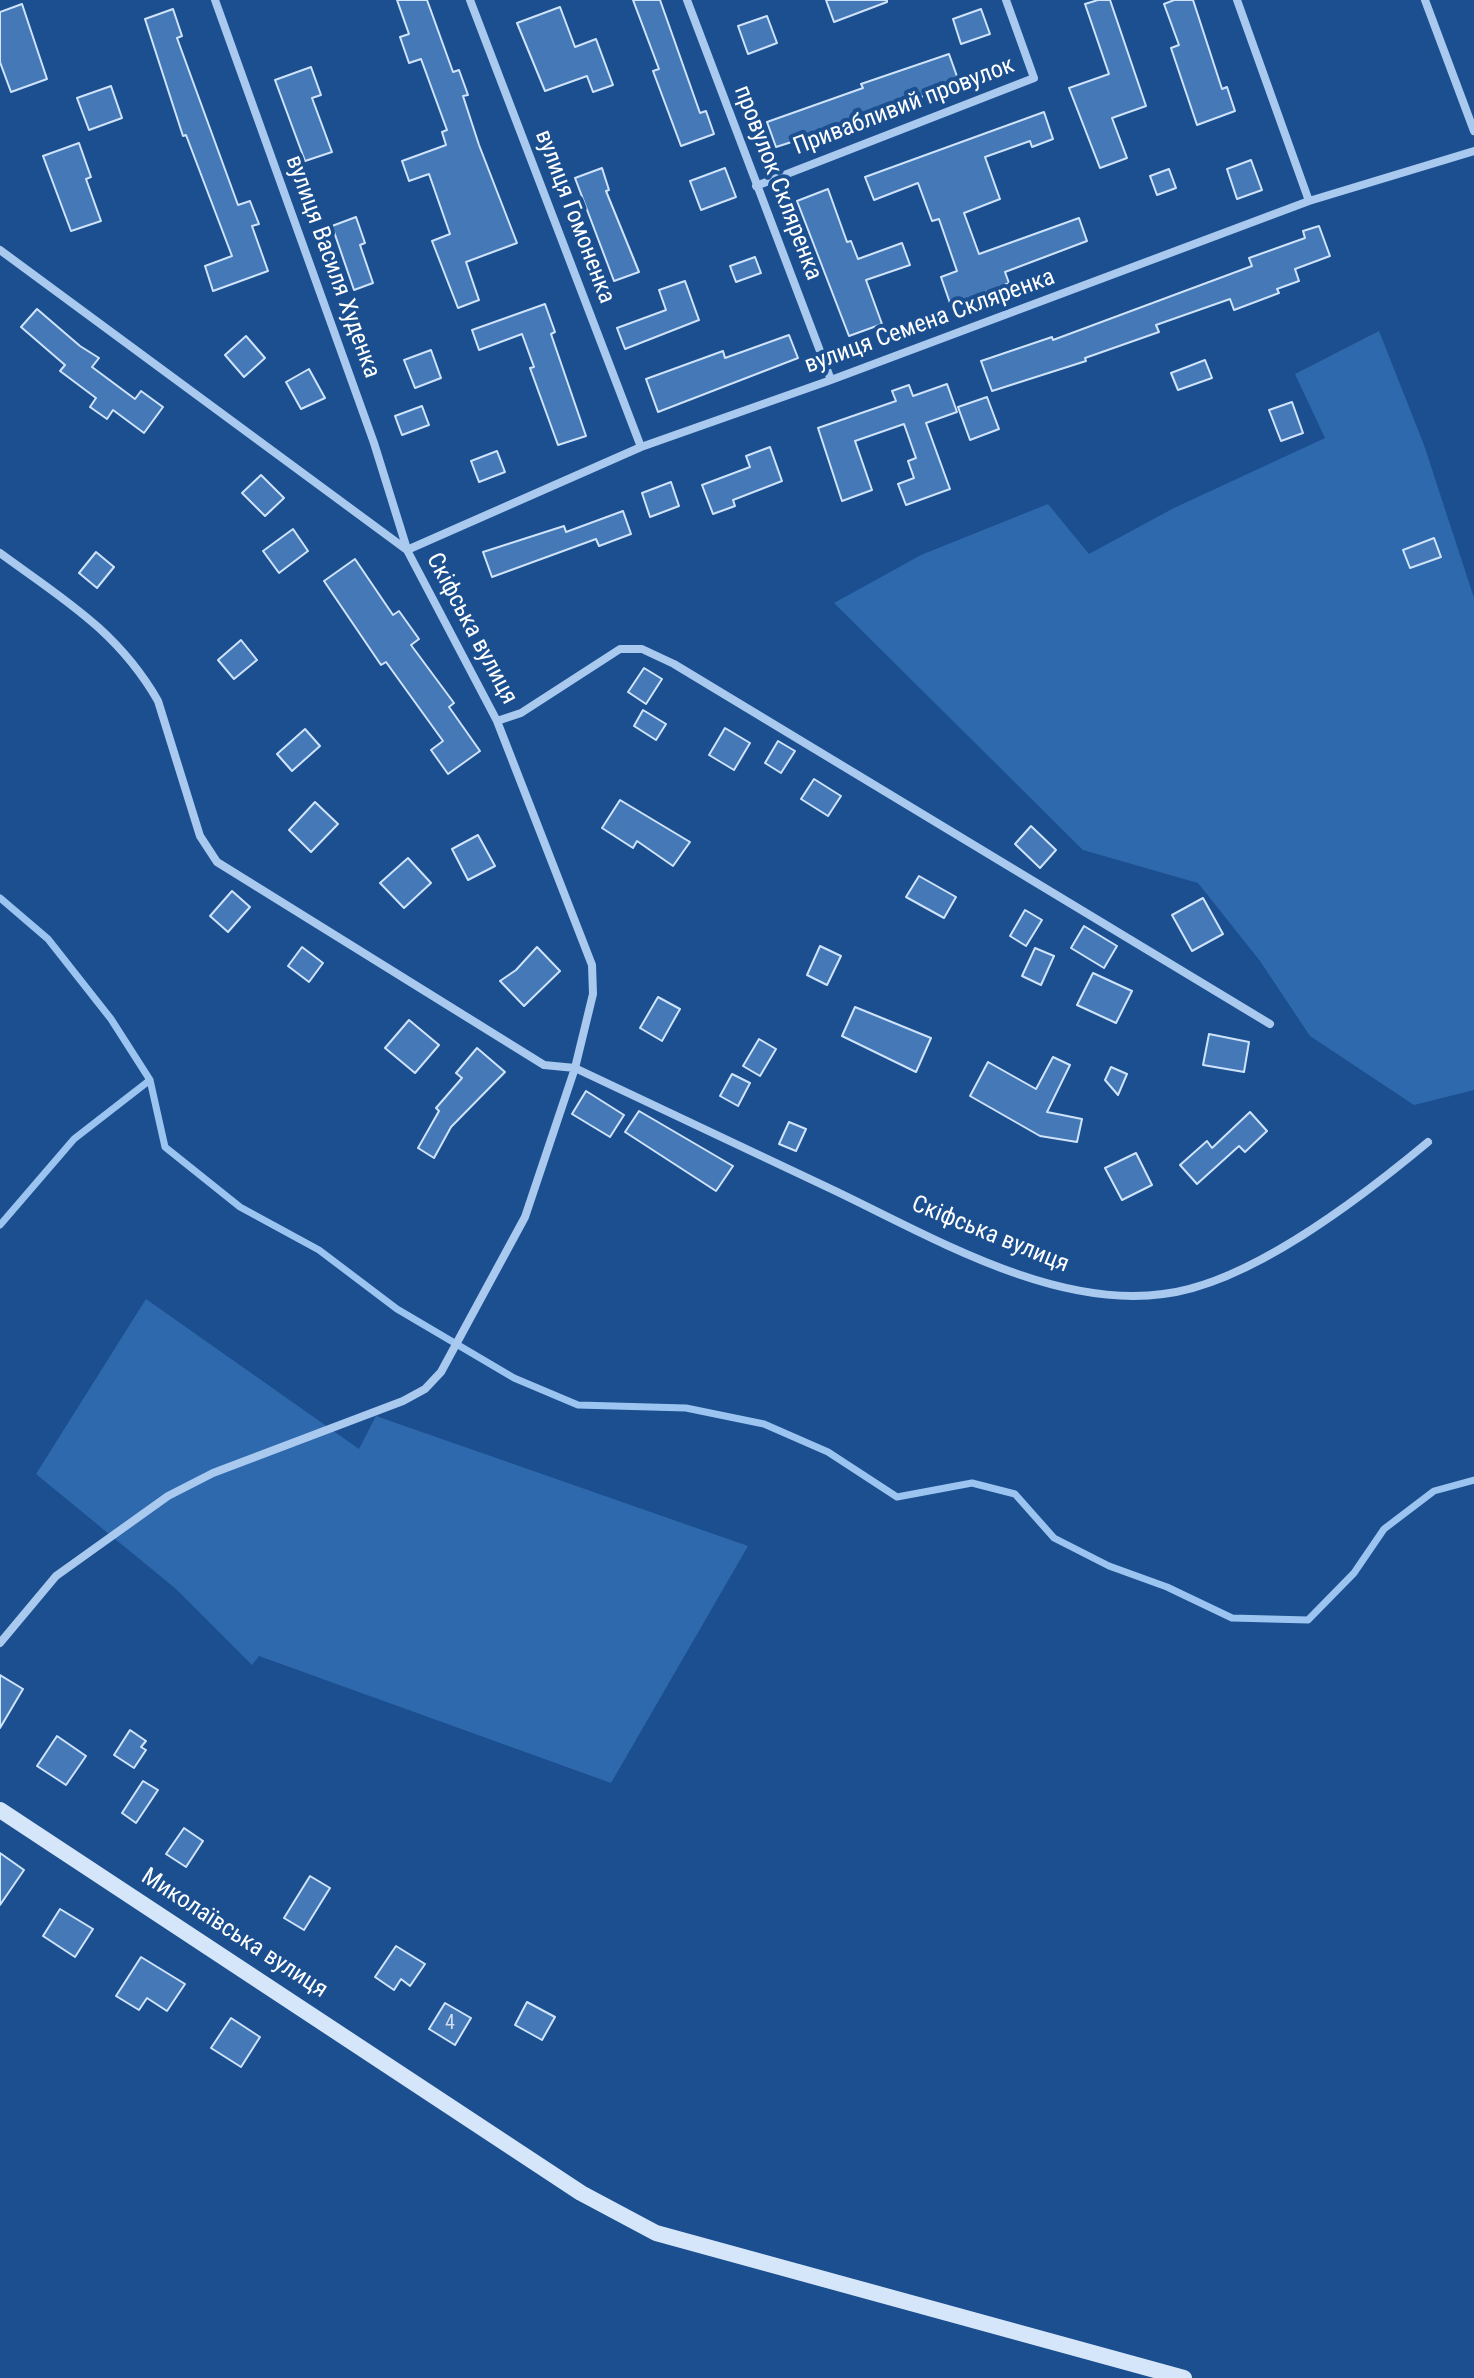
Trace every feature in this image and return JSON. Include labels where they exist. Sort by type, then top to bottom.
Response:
[{"type":"street","name":"вулиця Василя Худенка","points":[[215,0],[374,443],[407,550]]},
{"type":"street","name":"вулиця Гомоненка","points":[[470,0],[641,447]]},
{"type":"street","name":"провулок Скляренка","points":[[687,0],[831,380]]},
{"type":"street","name":"Привабливий провулок","points":[[756,186],[1034,78],[1006,0]]},
{"type":"street","points":[[1237,0],[1309,201]]},
{"type":"street","points":[[1425,0],[1474,131]]},
{"type":"street","name":"вулиця Семена Скляренка","points":[[407,550],[641,447],[831,380],[1309,201],[1474,151]]},
{"type":"street","name":"Скіфська вулиця","points":[[0,250],[407,550],[497,721],[592,965],[593,994],[575,1068],[525,1217],[441,1372],[425,1389],[403,1401],[213,1473],[168,1496],[56,1576],[0,1643]]},
{"type":"street","name":"Скіфська вулиця","points":[[0,553],[92,621],[124,649],[147,681],[158,701],[200,836],[217,862],[504,1043],[544,1065],[575,1068],[952,1246],[1040,1281],[1118,1297],[1165,1294],[1205,1284],[1283,1247],[1368,1192],[1428,1142]]},
{"type":"street","points":[[497,721],[521,713],[620,649],[642,649],[674,664],[1270,1024]]},
{"type":"street","name":"Миколаївська вулиця","points":[[0,1810],[581,2193],[656,2233],[1184,2378]]},
{"type":"shaded area","points":[[1379,331],[1424,445],[1474,598],[1474,1090],[1414,1105],[1310,1036],[1260,961],[1198,883],[1083,850],[834,603],[921,555],[1048,504],[1089,554],[1174,508],[1325,438],[1295,374]]},
{"type":"shaded area","points":[[146,1299],[359,1449],[376,1416],[748,1546],[611,1783],[259,1656],[252,1665],[176,1589],[36,1474]]},
{"type":"building","points":[[397,0],[427,0],[453,72],[459,70],[468,95],[463,96],[479,145],[517,243],[466,262],[479,300],[458,308],[432,241],[450,234],[429,174],[409,181],[402,161],[446,145],[442,132],[447,130],[421,59],[409,63],[400,37],[409,34]]},
{"type":"building","points":[[633,0],[660,0],[700,113],[706,111],[714,134],[681,146],[653,71],[659,69]]},
{"type":"building","points":[[826,0],[887,0],[887,2],[834,22]]},
{"type":"building","points":[[1110,0],[1146,106],[1112,118],[1127,158],[1100,168],[1069,88],[1109,74],[1085,4]]},
{"type":"building","points":[[1174,0],[1193,0],[1222,89],[1227,87],[1235,111],[1197,125],[1171,48],[1179,45],[1164,4]]},
{"type":"building","points":[[22,4],[47,79],[11,92],[0,62],[0,12]]},
{"type":"building","points":[[560,7],[575,47],[596,39],[613,85],[593,92],[587,76],[545,91],[517,23]]},
{"type":"building","points":[[173,9],[182,36],[177,38],[238,205],[250,201],[259,224],[252,226],[268,271],[213,291],[205,266],[232,256],[186,135],[183,136],[145,19]]},
{"type":"building","points":[[981,9],[990,34],[961,44],[953,19]]},
{"type":"building","points":[[767,16],[777,43],[748,54],[738,26]]},
{"type":"building","points":[[949,54],[959,82],[873,116],[776,147],[767,122],[863,88],[861,84]]},
{"type":"building","points":[[311,67],[321,95],[312,98],[332,152],[305,161],[275,80]]},
{"type":"building","points":[[111,86],[122,118],[89,130],[77,98]]},
{"type":"building","points":[[1044,112],[1053,139],[1032,147],[1030,141],[985,157],[1000,199],[964,213],[979,254],[1079,218],[1087,241],[1005,272],[1009,283],[951,306],[941,277],[957,271],[939,219],[932,221],[918,183],[874,200],[865,177]]},
{"type":"building","points":[[79,143],[91,177],[86,179],[101,221],[71,231],[43,156]]},
{"type":"building","points":[[1251,160],[1262,190],[1237,199],[1227,169]]},
{"type":"building","points":[[602,168],[609,190],[606,191],[639,272],[614,281],[575,178]]},
{"type":"building","points":[[725,168],[736,197],[701,210],[690,181]]},
{"type":"building","points":[[1169,169],[1176,188],[1157,195],[1150,176]]},
{"type":"building","points":[[828,189],[847,242],[851,241],[858,259],[902,243],[910,265],[866,280],[882,324],[849,336],[797,201]]},
{"type":"building","points":[[356,217],[365,243],[360,245],[373,283],[354,290],[332,226]]},
{"type":"building","points":[[1319,226],[1330,256],[1295,269],[1299,281],[1277,289],[1279,293],[1234,310],[1230,299],[1156,325],[1159,332],[1085,358],[1086,361],[992,391],[981,361],[1052,337],[1053,340],[1252,266],[1249,258],[1305,238],[1303,231]]},
{"type":"building","points":[[755,257],[761,273],[736,282],[730,266]]},
{"type":"building","points":[[685,281],[699,320],[625,349],[617,328],[666,310],[659,290]]},
{"type":"building","points":[[545,304],[555,332],[551,334],[586,436],[558,445],[530,368],[534,367],[522,334],[479,350],[472,330]]},
{"type":"building","points":[[37,309],[99,358],[92,367],[135,399],[141,391],[163,407],[144,433],[113,410],[107,419],[90,407],[96,398],[60,371],[65,365],[21,327]]},
{"type":"building","points":[[789,335],[798,358],[658,412],[646,379],[723,351],[725,358]]},
{"type":"building","points":[[246,336],[265,358],[244,377],[225,355]]},
{"type":"building","points":[[431,350],[441,378],[415,388],[404,360]]},
{"type":"building","points":[[1205,360],[1212,378],[1178,390],[1171,373]]},
{"type":"building","points":[[309,369],[325,398],[301,409],[286,382]]},
{"type":"building","points":[[947,384],[957,412],[926,423],[950,489],[906,505],[898,484],[914,478],[908,461],[916,458],[904,424],[855,441],[872,490],[842,501],[818,428],[896,401],[892,391],[909,385],[913,396]]},
{"type":"building","points":[[987,397],[999,429],[970,440],[958,407]]},
{"type":"building","points":[[1292,402],[1303,433],[1281,441],[1269,410]]},
{"type":"building","points":[[422,406],[429,425],[402,435],[395,416]]},
{"type":"building","points":[[770,447],[782,481],[733,500],[735,506],[713,514],[702,485],[750,467],[746,456]]},
{"type":"building","points":[[497,451],[505,472],[479,482],[471,461]]},
{"type":"building","points":[[261,475],[284,498],[265,516],[242,493]]},
{"type":"building","points":[[671,482],[679,506],[650,517],[642,493]]},
{"type":"building","points":[[623,511],[631,534],[599,546],[596,539],[492,577],[483,552],[564,526],[566,532]]},
{"type":"building","points":[[293,529],[308,551],[279,573],[263,551]]},
{"type":"building","points":[[1434,538],[1441,557],[1410,568],[1403,550]]},
{"type":"building","points":[[96,552],[114,567],[97,588],[79,573]]},
{"type":"building","points":[[355,559],[393,615],[399,611],[419,639],[411,645],[454,703],[449,707],[480,751],[448,774],[431,750],[443,741],[386,662],[381,665],[324,581]]},
{"type":"building","points":[[241,640],[257,660],[234,679],[218,660]]},
{"type":"building","points":[[644,668],[662,679],[646,704],[628,692]]},
{"type":"building","points":[[643,710],[666,724],[656,740],[634,726]]},
{"type":"building","points":[[725,728],[750,743],[734,770],[709,755]]},
{"type":"building","points":[[305,729],[320,746],[292,771],[277,754]]},
{"type":"building","points":[[778,741],[795,751],[781,773],[765,763]]},
{"type":"building","points":[[814,779],[841,796],[828,816],[801,799]]},
{"type":"building","points":[[620,800],[690,842],[673,866],[637,841],[633,848],[602,828]]},
{"type":"building","points":[[315,802],[338,824],[311,852],[289,830]]},
{"type":"building","points":[[1031,826],[1056,850],[1040,868],[1015,844]]},
{"type":"building","points":[[478,835],[495,866],[468,880],[452,849]]},
{"type":"building","points":[[408,858],[431,883],[404,908],[380,883]]},
{"type":"building","points":[[919,876],[956,897],[944,918],[906,897]]},
{"type":"building","points":[[232,891],[250,907],[228,932],[210,916]]},
{"type":"building","points":[[1203,898],[1223,934],[1192,951],[1172,915]]},
{"type":"building","points":[[1025,910],[1042,920],[1026,946],[1010,936]]},
{"type":"building","points":[[1084,926],[1117,946],[1104,968],[1071,948]]},
{"type":"building","points":[[820,946],[841,956],[827,985],[807,975]]},
{"type":"building","points":[[302,947],[323,963],[309,982],[288,966]]},
{"type":"building","points":[[537,947],[560,971],[524,1006],[500,981],[516,970]]},
{"type":"building","points":[[1035,948],[1054,956],[1041,985],[1022,976]]},
{"type":"building","points":[[1093,973],[1132,991],[1116,1023],[1077,1005]]},
{"type":"building","points":[[658,997],[680,1009],[662,1041],[640,1028]]},
{"type":"building","points":[[855,1007],[931,1038],[916,1072],[842,1036]]},
{"type":"building","points":[[409,1020],[439,1045],[415,1073],[385,1048]]},
{"type":"building","points":[[1209,1034],[1249,1042],[1244,1072],[1203,1065]]},
{"type":"building","points":[[759,1039],[776,1049],[760,1076],[743,1066]]},
{"type":"building","points":[[477,1048],[505,1072],[451,1127],[434,1158],[418,1148],[439,1111],[436,1108],[462,1078],[456,1073]]},
{"type":"building","points":[[1053,1057],[1070,1065],[1047,1112],[1082,1119],[1077,1142],[1040,1136],[970,1096],[988,1062],[1036,1089]]},
{"type":"building","points":[[1111,1067],[1127,1074],[1118,1095],[1105,1080]]},
{"type":"building","points":[[732,1074],[750,1083],[738,1106],[720,1096]]},
{"type":"building","points":[[586,1091],[624,1115],[610,1137],[572,1114]]},
{"type":"building","points":[[639,1111],[733,1166],[716,1191],[625,1132]]},
{"type":"building","points":[[1250,1112],[1267,1131],[1245,1152],[1239,1146],[1197,1184],[1180,1165],[1207,1141],[1212,1148]]},
{"type":"building","points":[[789,1122],[806,1129],[796,1151],[779,1144]]},
{"type":"building","points":[[1136,1153],[1152,1185],[1122,1200],[1105,1168]]},
{"type":"building","points":[[0,1675],[23,1689],[0,1728]]},
{"type":"building","points":[[130,1730],[146,1741],[141,1747],[146,1750],[134,1768],[114,1755]]},
{"type":"building","points":[[57,1736],[86,1756],[66,1785],[37,1766]]},
{"type":"building","points":[[143,1781],[158,1790],[136,1823],[122,1813]]},
{"type":"building","points":[[184,1828],[203,1841],[186,1867],[166,1854]]},
{"type":"building","points":[[0,1853],[24,1870],[0,1905]]},
{"type":"building","points":[[310,1876],[330,1888],[304,1930],[284,1918]]},
{"type":"building","points":[[60,1909],[93,1929],[75,1957],[43,1936]]},
{"type":"building","points":[[396,1946],[425,1964],[410,1986],[401,1979],[394,1990],[375,1977]]},
{"type":"building","points":[[141,1957],[185,1984],[167,2011],[147,1998],[139,2010],[116,1996]]},
{"type":"building","points":[[527,2002],[555,2017],[542,2040],[515,2025]]},
{"type":"building","points":[[445,2003],[471,2018],[455,2045],[429,2029]]},
{"type":"building","points":[[231,2018],[260,2037],[241,2067],[211,2048]]},
{"type":"waterway","points":[[0,898],[48,939],[111,1019],[150,1080],[165,1147],[240,1207],[319,1250],[397,1309],[514,1378],[578,1405],[686,1408],[764,1424],[828,1452],[897,1497],[972,1483],[1015,1494],[1054,1538],[1109,1566],[1167,1587],[1232,1618],[1308,1620],[1354,1573],[1384,1529],[1434,1491],[1474,1480]]},
{"type":"waterway","points":[[0,1225],[74,1139],[150,1080]]}]
